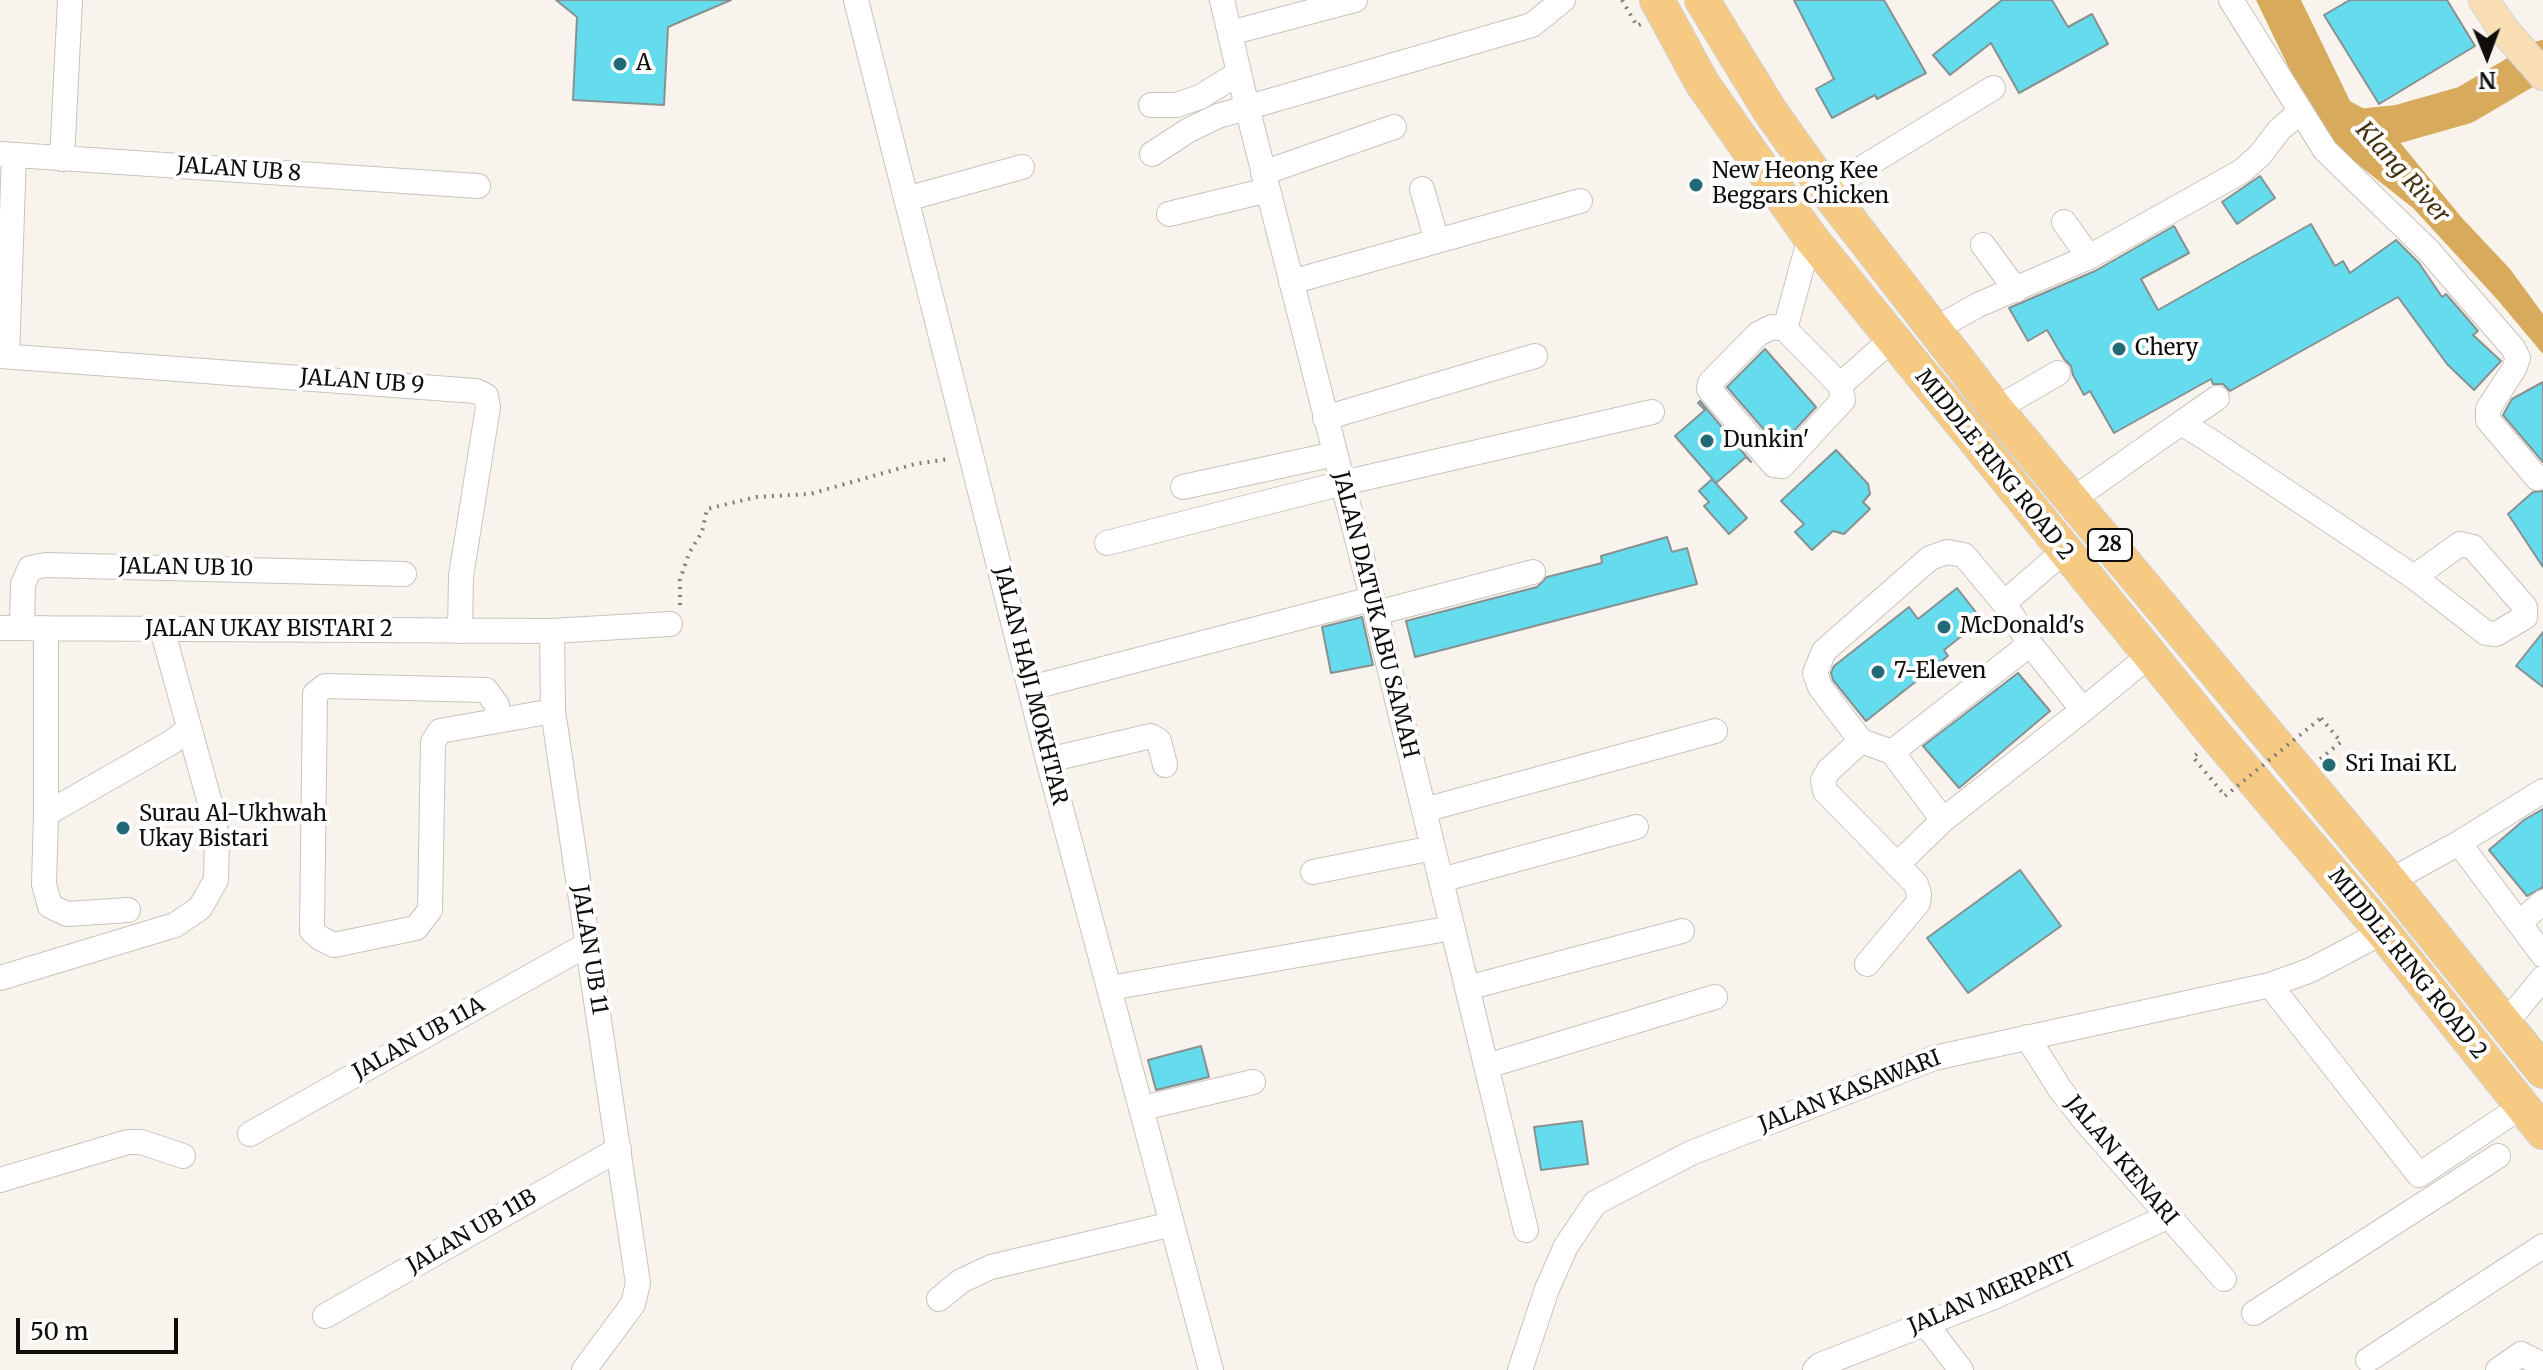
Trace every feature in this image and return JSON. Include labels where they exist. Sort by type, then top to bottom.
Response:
[{"type":"highway","name":"MIDDLE RING ROAD 2","points":[[1702,0],[1770,111],[1826,190],[1996,409],[2390,881],[2505,1024],[2538,1055]]},
{"type":"highway","name":"MIDDLE RING ROAD 2","points":[[1647,13],[1702,83],[1810,237],[2064,551],[2383,932],[2533,1119]]},
{"type":"main road","points":[[2484,0],[2503,29],[2543,75]]},
{"type":"street","points":[[62,159],[70,0]]},
{"type":"street","name":"JALAN HAJI MOKHTAR","points":[[856,0],[1048,760],[1211,1370]]},
{"type":"street","name":"JALAN DATUK ABU SAMAH","points":[[1222,0],[1526,1230]]},
{"type":"street","points":[[1230,33],[1355,0]]},
{"type":"street","points":[[1152,154],[1218,116],[1532,25],[1563,0]]},
{"type":"street","points":[[2231,0],[2325,150],[2428,250],[2513,348],[2518,358],[2488,409],[2488,420],[2537,478]]},
{"type":"street","points":[[1151,105],[1176,105],[1200,97],[1239,73]]},
{"type":"street","points":[[1826,190],[1993,88]]},
{"type":"street","points":[[1935,329],[1978,305],[2089,257],[2242,171],[2300,112]]},
{"type":"street","points":[[1169,214],[1266,182],[1394,127]]},
{"type":"street","points":[[4,356],[7,154]]},
{"type":"street","name":"JALAN UB 8","points":[[7,154],[478,186]]},
{"type":"street","points":[[906,199],[1022,167]]},
{"type":"street","points":[[1422,189],[1437,241]]},
{"type":"street","points":[[1291,282],[1580,201]]},
{"type":"street","points":[[2064,222],[2089,257]]},
{"type":"street","points":[[1785,329],[1810,237]]},
{"type":"street","points":[[1983,245],[2016,290]]},
{"type":"street","points":[[1772,327],[1785,329],[1840,385],[1843,400],[1782,466],[1774,465],[1709,389],[1710,383],[1758,334],[1772,327]]},
{"type":"street","points":[[1840,385],[1892,339]]},
{"type":"street","name":"JALAN UB 9","points":[[4,356],[476,391],[486,396],[488,407],[461,576],[460,631]]},
{"type":"street","points":[[1325,418],[1535,356]]},
{"type":"street","points":[[1996,409],[2058,373]]},
{"type":"street","points":[[2072,500],[2217,398]]},
{"type":"street","points":[[1107,543],[1343,483],[1652,412]]},
{"type":"street","points":[[2181,423],[2414,577]]},
{"type":"street","points":[[1183,487],[1335,454]]},
{"type":"street","points":[[2004,603],[2064,551]]},
{"type":"street","points":[[1943,820],[1892,752],[1861,741],[1820,687],[1815,673],[1824,651],[1930,558],[1947,552],[1964,555],[2004,603],[2030,644],[2083,710]]},
{"type":"street","name":"JALAN UB 10","points":[[22,628],[23,584],[30,568],[46,565],[404,574]]},
{"type":"street","points":[[1030,688],[1374,606],[1533,572]]},
{"type":"street","points":[[0,614],[22,628],[46,814],[44,884],[50,906],[67,914],[128,910]]},
{"type":"street","name":"JALAN UKAY BISTARI 2","points":[[22,628],[545,631],[670,624]]},
{"type":"street","points":[[0,978],[175,925],[200,908],[216,880],[217,839],[213,814],[162,629]]},
{"type":"street","name":"JALAN UB 11","points":[[545,631],[553,711],[638,1283],[633,1304],[584,1370]]},
{"type":"street","points":[[1892,752],[2030,644]]},
{"type":"street","points":[[1897,865],[1943,820],[2150,655]]},
{"type":"street","points":[[497,721],[497,705],[486,690],[325,686],[315,694],[312,931],[320,938],[334,945],[416,928],[430,910],[433,742],[440,731],[497,721],[553,711]]},
{"type":"street","points":[[46,814],[172,742],[189,729]]},
{"type":"street","points":[[1424,810],[1715,731]]},
{"type":"street","points":[[1048,760],[1151,736],[1159,741],[1165,765]]},
{"type":"street","points":[[1861,741],[1829,770],[1823,780],[1825,791],[1916,884],[1919,894],[1918,903],[1867,964]]},
{"type":"street","points":[[2390,881],[2543,791]]},
{"type":"street","points":[[1441,880],[1636,827]]},
{"type":"street","points":[[2459,843],[2543,955]]},
{"type":"street","points":[[1313,872],[1433,848]]},
{"type":"street","points":[[2519,923],[2543,902]]},
{"type":"street","points":[[1110,988],[1452,928]]},
{"type":"street","points":[[1467,988],[1682,931]]},
{"type":"street","name":"JALAN KASAWARI","points":[[1520,1370],[1547,1289],[1566,1246],[1595,1203],[1691,1153],[1934,1058],[2270,985],[2311,970],[2383,932]]},
{"type":"street","name":"JALAN UB 11A","points":[[250,1134],[588,944]]},
{"type":"street","points":[[2505,1024],[2543,978]]},
{"type":"street","points":[[2270,985],[2433,1197]]},
{"type":"street","points":[[1487,1066],[1715,997]]},
{"type":"street","name":"JALAN KENARI","points":[[2027,1037],[2085,1121],[2224,1279]]},
{"type":"street","points":[[1143,1108],[1253,1082]]},
{"type":"street","points":[[2419,1175],[2533,1119]]},
{"type":"street","points":[[1,1178],[128,1142],[141,1142],[183,1156]]},
{"type":"street","name":"JALAN UB 11B","points":[[325,1316],[619,1149]]},
{"type":"street","points":[[2254,1313],[2498,1156]]},
{"type":"street","name":"JALAN MERPATI","points":[[1815,1370],[1820,1365],[1994,1297],[2167,1217]]},
{"type":"street","points":[[939,1299],[961,1281],[991,1267],[1172,1224]]},
{"type":"street","points":[[2368,1360],[2543,1246]]},
{"type":"street","points":[[1925,1323],[1961,1370]]},
{"type":"street","points":[[2498,1370],[2521,1354],[2539,1363],[2542,1370]]},
{"type":"path","points":[[1622,0],[1647,13]]},
{"type":"path","points":[[670,624],[682,602],[680,580],[689,553],[702,532],[707,509],[756,497],[810,494],[915,464],[971,456]]},
{"type":"path","points":[[2193,757],[2225,796],[2321,718],[2341,742]]},
{"type":"water","name":"Klang River","points":[[2256,0],[2301,0],[2350,101],[2380,118],[2462,218],[2510,269],[2543,314],[2543,354],[2413,208],[2341,151],[2302,95]]},
{"type":"building","name":"A","points":[[556,0],[731,0],[668,27],[664,105],[573,100],[577,17]]},
{"type":"building","points":[[1794,0],[1884,0],[1926,73],[1832,118],[1816,89],[1834,79]]},
{"type":"building","points":[[2002,0],[2052,0],[2068,27],[2092,14],[2108,44],[2019,93],[1991,43],[1950,75],[1933,55]]},
{"type":"building","points":[[2350,0],[2447,0],[2475,46],[2379,104],[2324,15]]},
{"type":"building","points":[[2260,176],[2275,198],[2237,224],[2222,202]]},
{"type":"building","points":[[2311,224],[2335,266],[2343,261],[2350,273],[2396,240],[2419,263],[2442,297],[2446,294],[2478,331],[2473,335],[2501,361],[2474,390],[2447,364],[2398,297],[2230,391],[2223,384],[2213,384],[2211,379],[2114,433],[2090,391],[2084,395],[2071,366],[2047,330],[2028,341],[2009,308],[2095,271],[2174,226],[2189,253],[2141,279],[2158,310]]},
{"type":"building","points":[[1765,349],[1816,407],[1779,447],[1727,387]]},
{"type":"building","points":[[2543,382],[2543,462],[2503,415],[2512,399]]},
{"type":"building","points":[[1700,401],[1751,462],[1746,457],[1716,483],[1675,436],[1705,410],[1698,403]]},
{"type":"building","points":[[1836,450],[1868,484],[1870,494],[1863,502],[1870,509],[1844,534],[1833,531],[1812,550],[1795,532],[1804,524],[1781,501]]},
{"type":"building","points":[[1712,479],[1747,518],[1729,534],[1704,506],[1709,502],[1699,491]]},
{"type":"building","points":[[2543,491],[2543,567],[2508,514],[2533,492]]},
{"type":"building","points":[[1667,537],[1672,552],[1687,548],[1697,584],[1415,657],[1406,621],[1537,587],[1547,577],[1602,563],[1601,556]]},
{"type":"building","points":[[1957,588],[1982,620],[1944,650],[1948,656],[1866,721],[1833,680],[1831,673],[1834,666],[1909,607],[1918,619]]},
{"type":"building","points":[[1362,617],[1373,665],[1331,673],[1322,627]]},
{"type":"building","points":[[2543,632],[2543,687],[2516,666]]},
{"type":"building","points":[[2018,673],[2050,711],[1959,788],[1923,746]]},
{"type":"building","points":[[2543,809],[2543,887],[2527,896],[2489,850],[2524,820]]},
{"type":"building","points":[[2020,870],[2061,926],[1968,993],[1927,938]]},
{"type":"building","points":[[1201,1046],[1209,1077],[1156,1090],[1148,1060]]},
{"type":"building","points":[[1582,1121],[1588,1164],[1541,1170],[1534,1127]]},
{"type":"waterway","name":"Klang River","points":[[2359,128],[2398,124],[2465,105],[2543,59]]},
{"type":"place","name":"A","points":[[620,64]]},
{"type":"place","name":"New Heong Kee Beggars Chicken","points":[[1696,185]]},
{"type":"place","name":"Chery","points":[[2119,349]]},
{"type":"place","name":"Dunkin'","points":[[1707,441]]},
{"type":"place","name":"McDonald's","points":[[1944,627]]},
{"type":"place","name":"7-Eleven","points":[[1878,672]]},
{"type":"place","name":"Sri Inai KL","points":[[2329,765]]},
{"type":"place","name":"Surau Al-Ukhwah Ukay Bistari","points":[[123,828]]}]
